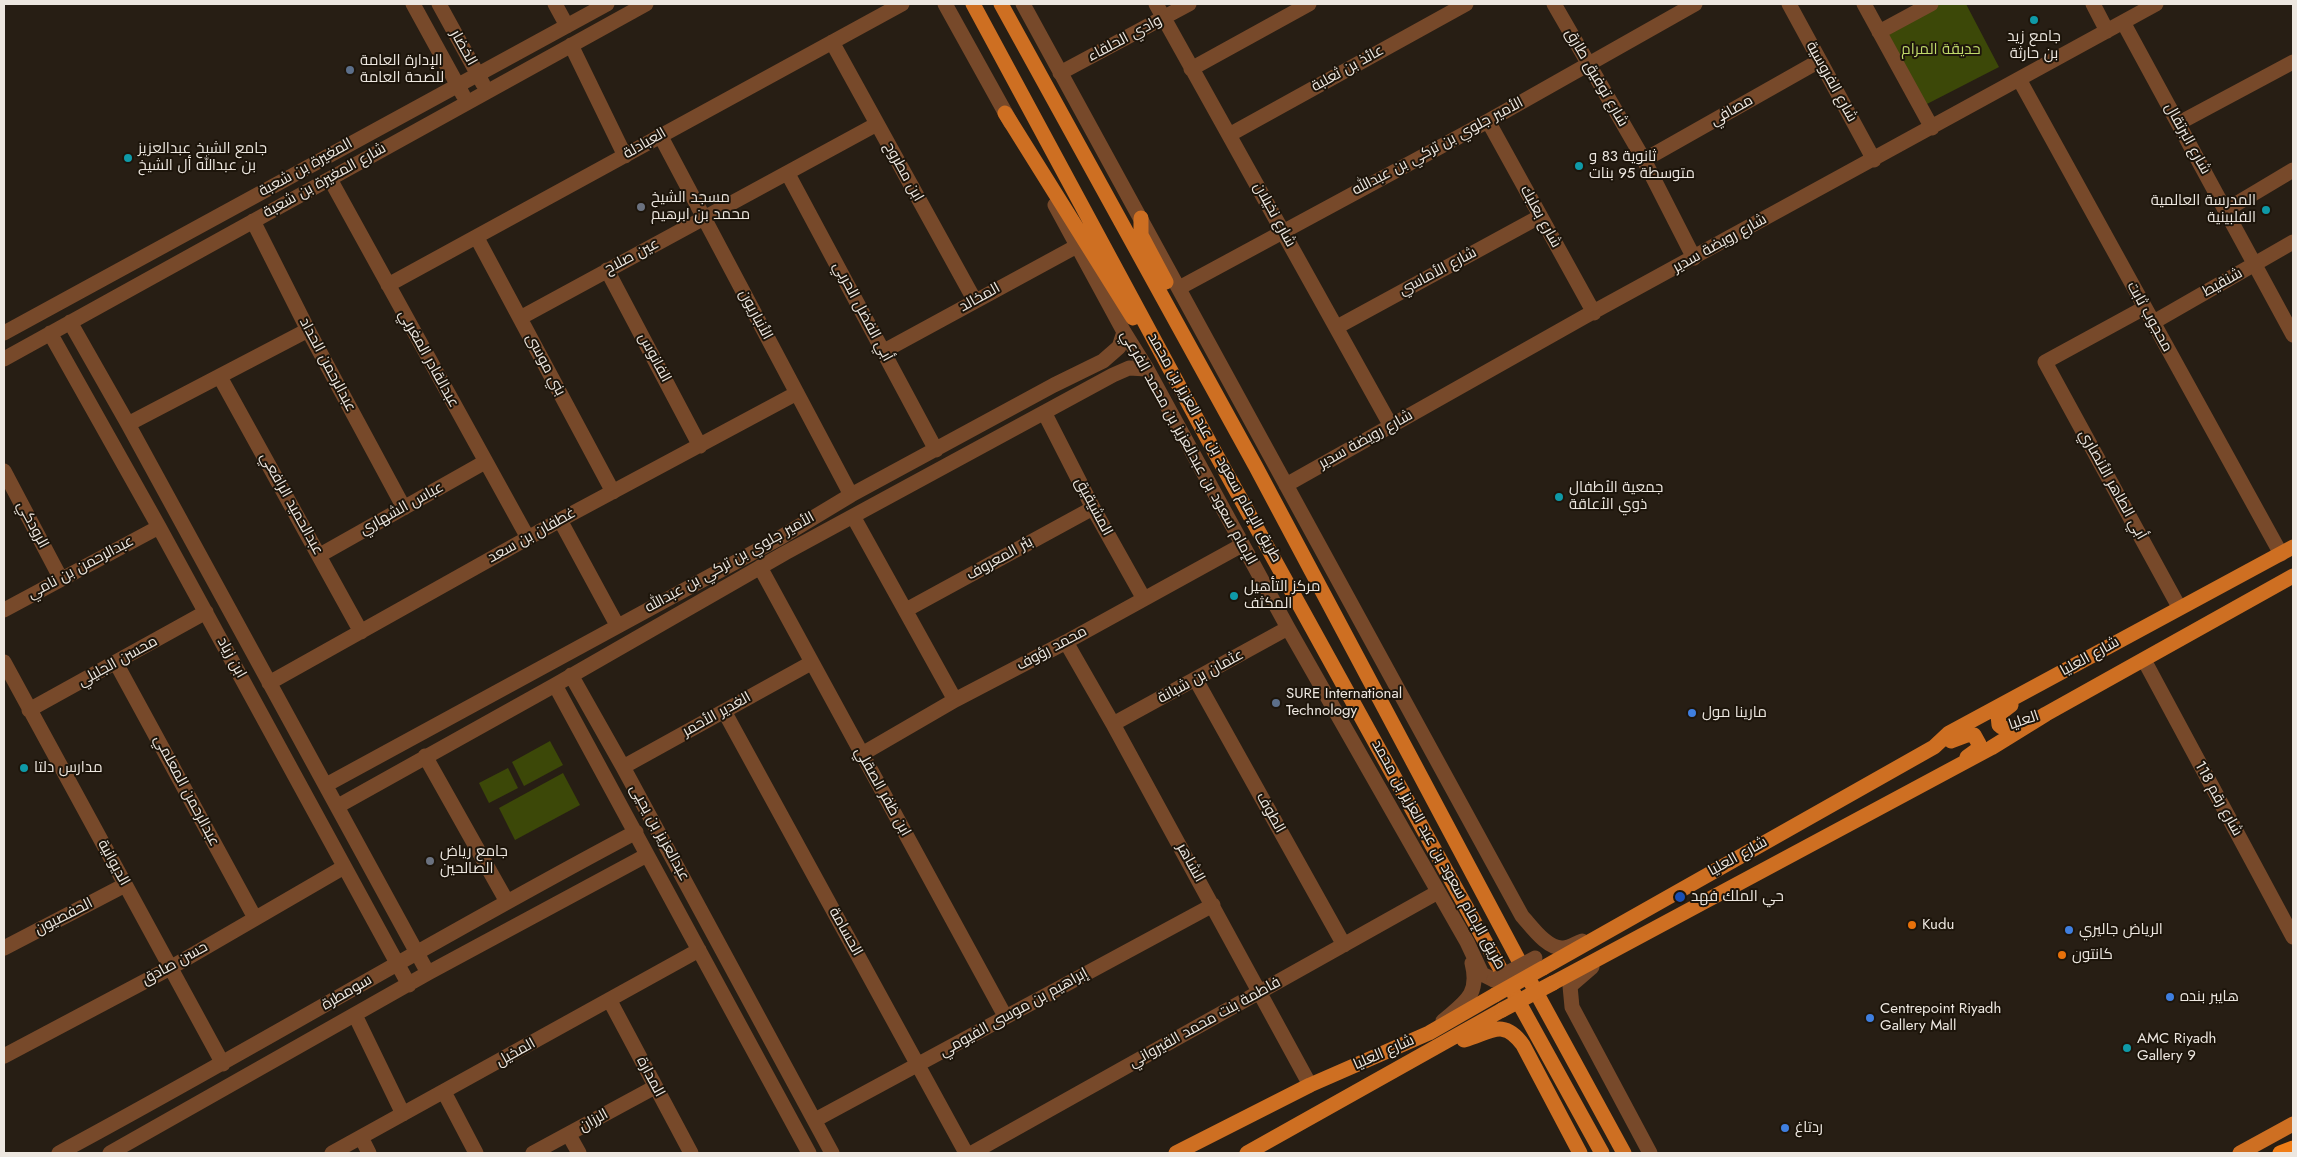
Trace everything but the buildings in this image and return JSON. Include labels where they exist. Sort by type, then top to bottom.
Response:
[{"type":"highway","points":[[2280,1153],[2293,1148]]},
{"type":"main road","name":"طريق الإمام سعود بن عبد العزيز بن محمد","points":[[973,4],[1212,447],[1602,1153]]},
{"type":"main road","name":"طريق الإمام سعود بن عبد العزيز بن محمد","points":[[1001,4],[1200,366],[1624,1153]]},
{"type":"main road","points":[[1006,113],[1212,447]]},
{"type":"main road","points":[[1141,218],[1142,235],[1196,343],[1200,366]]},
{"type":"main road","name":"شارع العليا","points":[[1176,1153],[1310,1085],[1428,1033],[1495,988],[1539,963],[1608,929],[1934,747],[1949,733],[2287,550]]},
{"type":"main road","name":"شارع العليا","points":[[1247,1153],[1502,1010],[2023,730],[2046,714],[2293,576]]},
{"type":"main road","name":"العليا","points":[[2034,688],[1998,716],[1999,725],[2002,729],[2008,729],[2046,714]]},
{"type":"main road","points":[[1934,747],[1967,735],[1974,735],[1978,740],[1978,749],[1946,772]]},
{"type":"main road","points":[[1434,1049],[1490,1030],[1502,1028],[1515,1034],[1523,1045],[1580,1153]]},
{"type":"main road","points":[[2240,1153],[2293,1124]]},
{"type":"street","name":"الخضار","points":[[413,4],[467,102]]},
{"type":"street","name":"الخضار","points":[[439,4],[487,92]]},
{"type":"street","points":[[555,4],[567,26]]},
{"type":"street","name":"المغيرة بن شعبة","points":[[4,333],[607,4]]},
{"type":"street","name":"شارع المغيرة بن شعبة","points":[[4,359],[646,4]]},
{"type":"street","name":"العبادلة","points":[[388,285],[902,4]]},
{"type":"street","name":"الإمام سعود بن عبدالعزيز بن محمد الفرعي","points":[[945,4],[1288,628],[1467,942]]},
{"type":"street","points":[[1023,4],[1522,916],[1534,941],[1539,963]]},
{"type":"street","name":"شارع نخيلان","points":[[1156,4],[1391,426]]},
{"type":"street","name":"وادي الحلقاء","points":[[1060,73],[1189,4]]},
{"type":"street","points":[[1191,69],[1309,4]]},
{"type":"street","name":"عائذ بن ثعلبة","points":[[1229,135],[1466,4]]},
{"type":"street","name":"شارع توفيق طارق","points":[[1554,4],[1644,160],[1694,258]]},
{"type":"street","name":"الأمير جلوي بن تركي بن عبدالله","points":[[1179,288],[1283,230],[1488,122],[1696,4]]},
{"type":"street","name":"شارع الفروسية","points":[[1789,4],[1874,160]]},
{"type":"street","points":[[1864,4],[1932,128]]},
{"type":"street","points":[[1879,32],[1931,4]]},
{"type":"street","points":[[2092,4],[2107,31]]},
{"type":"street","name":"شارع رويضة سدير","points":[[1286,485],[1594,313],[2156,4]]},
{"type":"street","name":"شارع البرتقال","points":[[2123,22],[2255,265],[2288,312],[2293,334]]},
{"type":"street","name":"ابن مطروح","points":[[832,42],[975,301]]},
{"type":"street","points":[[571,45],[625,156]]},
{"type":"street","name":"مصافي","points":[[1644,160],[1819,62]]},
{"type":"street","points":[[2179,123],[2293,62]]},
{"type":"street","name":"محجوب ثابت","points":[[2019,79],[2152,323],[2287,550]]},
{"type":"street","name":"شارع بعلبك","points":[[1488,122],[1539,217],[1594,313]]},
{"type":"street","name":"عين صلاح","points":[[520,318],[877,124]]},
{"type":"street","name":"الأنباريون","points":[[660,135],[851,495]]},
{"type":"street","points":[[2226,210],[2293,170]]},
{"type":"street","name":"أبي الفضل الحربي","points":[[788,174],[936,450]]},
{"type":"street","name":"عبدالقادر المغربي","points":[[330,179],[528,538]]},
{"type":"street","name":"شارع الأماسي","points":[[1337,327],[1539,217]]},
{"type":"street","name":"عبدالرحمن الحداد","points":[[253,221],[308,330],[404,508]]},
{"type":"street","name":"بني موسى","points":[[477,238],[613,492]]},
{"type":"street","name":"شنقيط","points":[[2152,323],[2293,242]]},
{"type":"street","name":"المخالد","points":[[884,351],[1077,246]]},
{"type":"street","name":"الفانوس","points":[[607,270],[700,446]]},
{"type":"street","name":"أبي الطاهر الأنصاري","points":[[2144,308],[2045,362],[2179,607]]},
{"type":"street","name":"ابن زياد","points":[[70,322],[128,424],[428,973]]},
{"type":"street","points":[[128,424],[308,330]]},
{"type":"street","name":"الأمير جلوي بن تركي بن عبدالله","points":[[326,785],[778,539],[851,495],[1054,385],[1103,361],[1119,347],[1124,332]]},
{"type":"street","name":"ابن زياد","points":[[50,333],[206,612],[409,985]]},
{"type":"street","points":[[1103,361],[1114,358],[1116,360],[1118,369],[1113,375]]},
{"type":"street","name":"الأمير جلوي بن تركي بن عبدالله","points":[[338,806],[562,681],[760,567],[854,518],[1113,375],[1129,368],[1147,369]]},
{"type":"street","points":[[77,380],[96,369]]},
{"type":"street","name":"عبدالحميد الرافعي","points":[[220,377],[361,632]]},
{"type":"street","name":"غطفان بن سعد","points":[[269,683],[560,520],[797,393]]},
{"type":"street","name":"المشيقيق","points":[[1045,414],[1093,508],[1144,599]]},
{"type":"street","name":"عباس الشهاري","points":[[320,555],[485,462]]},
{"type":"street","name":"الرودكي","points":[[4,471],[7,487],[61,579]]},
{"type":"street","name":"بئر المعروف","points":[[906,610],[1093,508]]},
{"type":"street","points":[[854,518],[955,700]]},
{"type":"street","points":[[560,520],[617,626]]},
{"type":"street","name":"عبدالرحمن بن نامي","points":[[4,610],[159,527]]},
{"type":"street","points":[[792,531],[792,550]]},
{"type":"street","points":[[778,539],[792,550]]},
{"type":"street","name":"محمد رؤوف","points":[[862,754],[955,700],[1066,642],[1242,545]]},
{"type":"street","name":"ابن ظفر الصقلي","points":[[760,567],[1005,1016]]},
{"type":"street","name":"محسن الجليلي","points":[[29,710],[206,612]]},
{"type":"street","name":"عثمان بن شبانة","points":[[1114,724],[1288,628]]},
{"type":"street","name":"الشاهر","points":[[1066,642],[1114,724],[1310,1085]]},
{"type":"street","name":"شارع رقم 118","points":[[2144,660],[2293,937]]},
{"type":"street","name":"الديوانية","points":[[4,662],[223,1064]]},
{"type":"street","points":[[550,662],[562,681]]},
{"type":"street","name":"عبدالرحمن المعلمي","points":[[116,663],[255,918]]},
{"type":"street","name":"الغدير الأحمر","points":[[623,767],[811,663]]},
{"type":"street","name":"الطوف","points":[[1196,680],[1344,945]]},
{"type":"street","name":"عبدالعزيز بن يحيى","points":[[562,681],[623,767],[832,1153]]},
{"type":"street","name":"عبدالعزيز بن يحيى","points":[[562,681],[647,855],[808,1153]]},
{"type":"street","name":"الحسامة","points":[[724,711],[966,1153]]},
{"type":"street","points":[[425,756],[506,900]]},
{"type":"street","name":"سومطرة","points":[[59,1153],[223,1064],[506,900],[636,832]]},
{"type":"street","name":"سومطرة","points":[[111,1153],[428,973],[647,855]]},
{"type":"street","name":"حسن صادق","points":[[4,1056],[170,968],[344,867]]},
{"type":"street","name":"الحفصيون","points":[[4,948],[125,885]]},
{"type":"street","name":"فاطمة بنت محمد القيرواني","points":[[972,1153],[1438,892]]},
{"type":"street","name":"إبراهيم بن موسى الفيومي","points":[[815,1120],[1213,905]]},
{"type":"street","points":[[1522,916],[1549,943],[1564,948],[1608,929]]},
{"type":"street","points":[[1467,942],[1482,974],[1495,988]]},
{"type":"street","points":[[1428,1033],[1468,999],[1475,988],[1474,970],[1467,942]]},
{"type":"street","name":"المخيل","points":[[332,1153],[610,1001],[699,950]]},
{"type":"street","points":[[1615,950],[1576,979],[1570,986],[1572,1007],[1650,1153]]},
{"type":"street","points":[[727,1001],[745,991]]},
{"type":"street","name":"المدارة","points":[[610,1001],[691,1153]]},
{"type":"street","points":[[355,1014],[403,1114]]},
{"type":"street","name":"الرزان","points":[[533,1153],[655,1087]]},
{"type":"street","points":[[444,1092],[476,1153]]},
{"type":"street","points":[[569,1134],[579,1153]]},
{"type":"street","points":[[361,1137],[369,1153]]},
{"type":"green space","name":"حديقة المرام","points":[[1939,4],[1966,4],[1999,67],[1925,105],[1885,34]]},
{"type":"green space","points":[[550,741],[563,765],[524,786],[512,762]]},
{"type":"green space","points":[[508,768],[518,788],[489,803],[479,783]]},
{"type":"green space","points":[[563,773],[580,805],[515,840],[499,808]]},
{"type":"place","name":"جامع زيد بن حارثة","points":[[2034,20]]},
{"type":"place","name":"الإدارة العامة للصحة العامة","points":[[350,70]]},
{"type":"place","name":"جامع الشيخ عبدالعزيز بن عبدالله أل الشيخ","points":[[128,158]]},
{"type":"place","name":"ثانوية 83 و متوسطة 95 بنات","points":[[1579,166]]},
{"type":"place","name":"مسجد الشيخ محمد بن ابرهيم","points":[[641,207]]},
{"type":"place","name":"المدرسة العالمية الفلبينية","points":[[2266,210]]},
{"type":"place","name":"جمعية الأطفال ذوي الأعاقة","points":[[1559,497]]},
{"type":"place","name":"مركز التأهيل المكثف","points":[[1234,596]]},
{"type":"place","name":"SURE International Technology","points":[[1276,703]]},
{"type":"place","name":"مارينا مول","points":[[1692,713]]},
{"type":"place","name":"مدارس دلتا","points":[[24,768]]},
{"type":"place","name":"جامع رياض الصالحين","points":[[430,861]]},
{"type":"place","name":"حي الملك فهد","points":[[1680,897]]},
{"type":"place","name":"Kudu","points":[[1912,925]]},
{"type":"place","name":"الرياض جاليري","points":[[2069,930]]},
{"type":"place","name":"كانتون","points":[[2062,955]]},
{"type":"place","name":"هايبر بنده","points":[[2170,997]]},
{"type":"place","name":"Centrepoint Riyadh Gallery Mall","points":[[1870,1018]]},
{"type":"place","name":"AMC Riyadh Gallery 9","points":[[2127,1048]]},
{"type":"place","name":"ردتاغ","points":[[1785,1128]]}]
